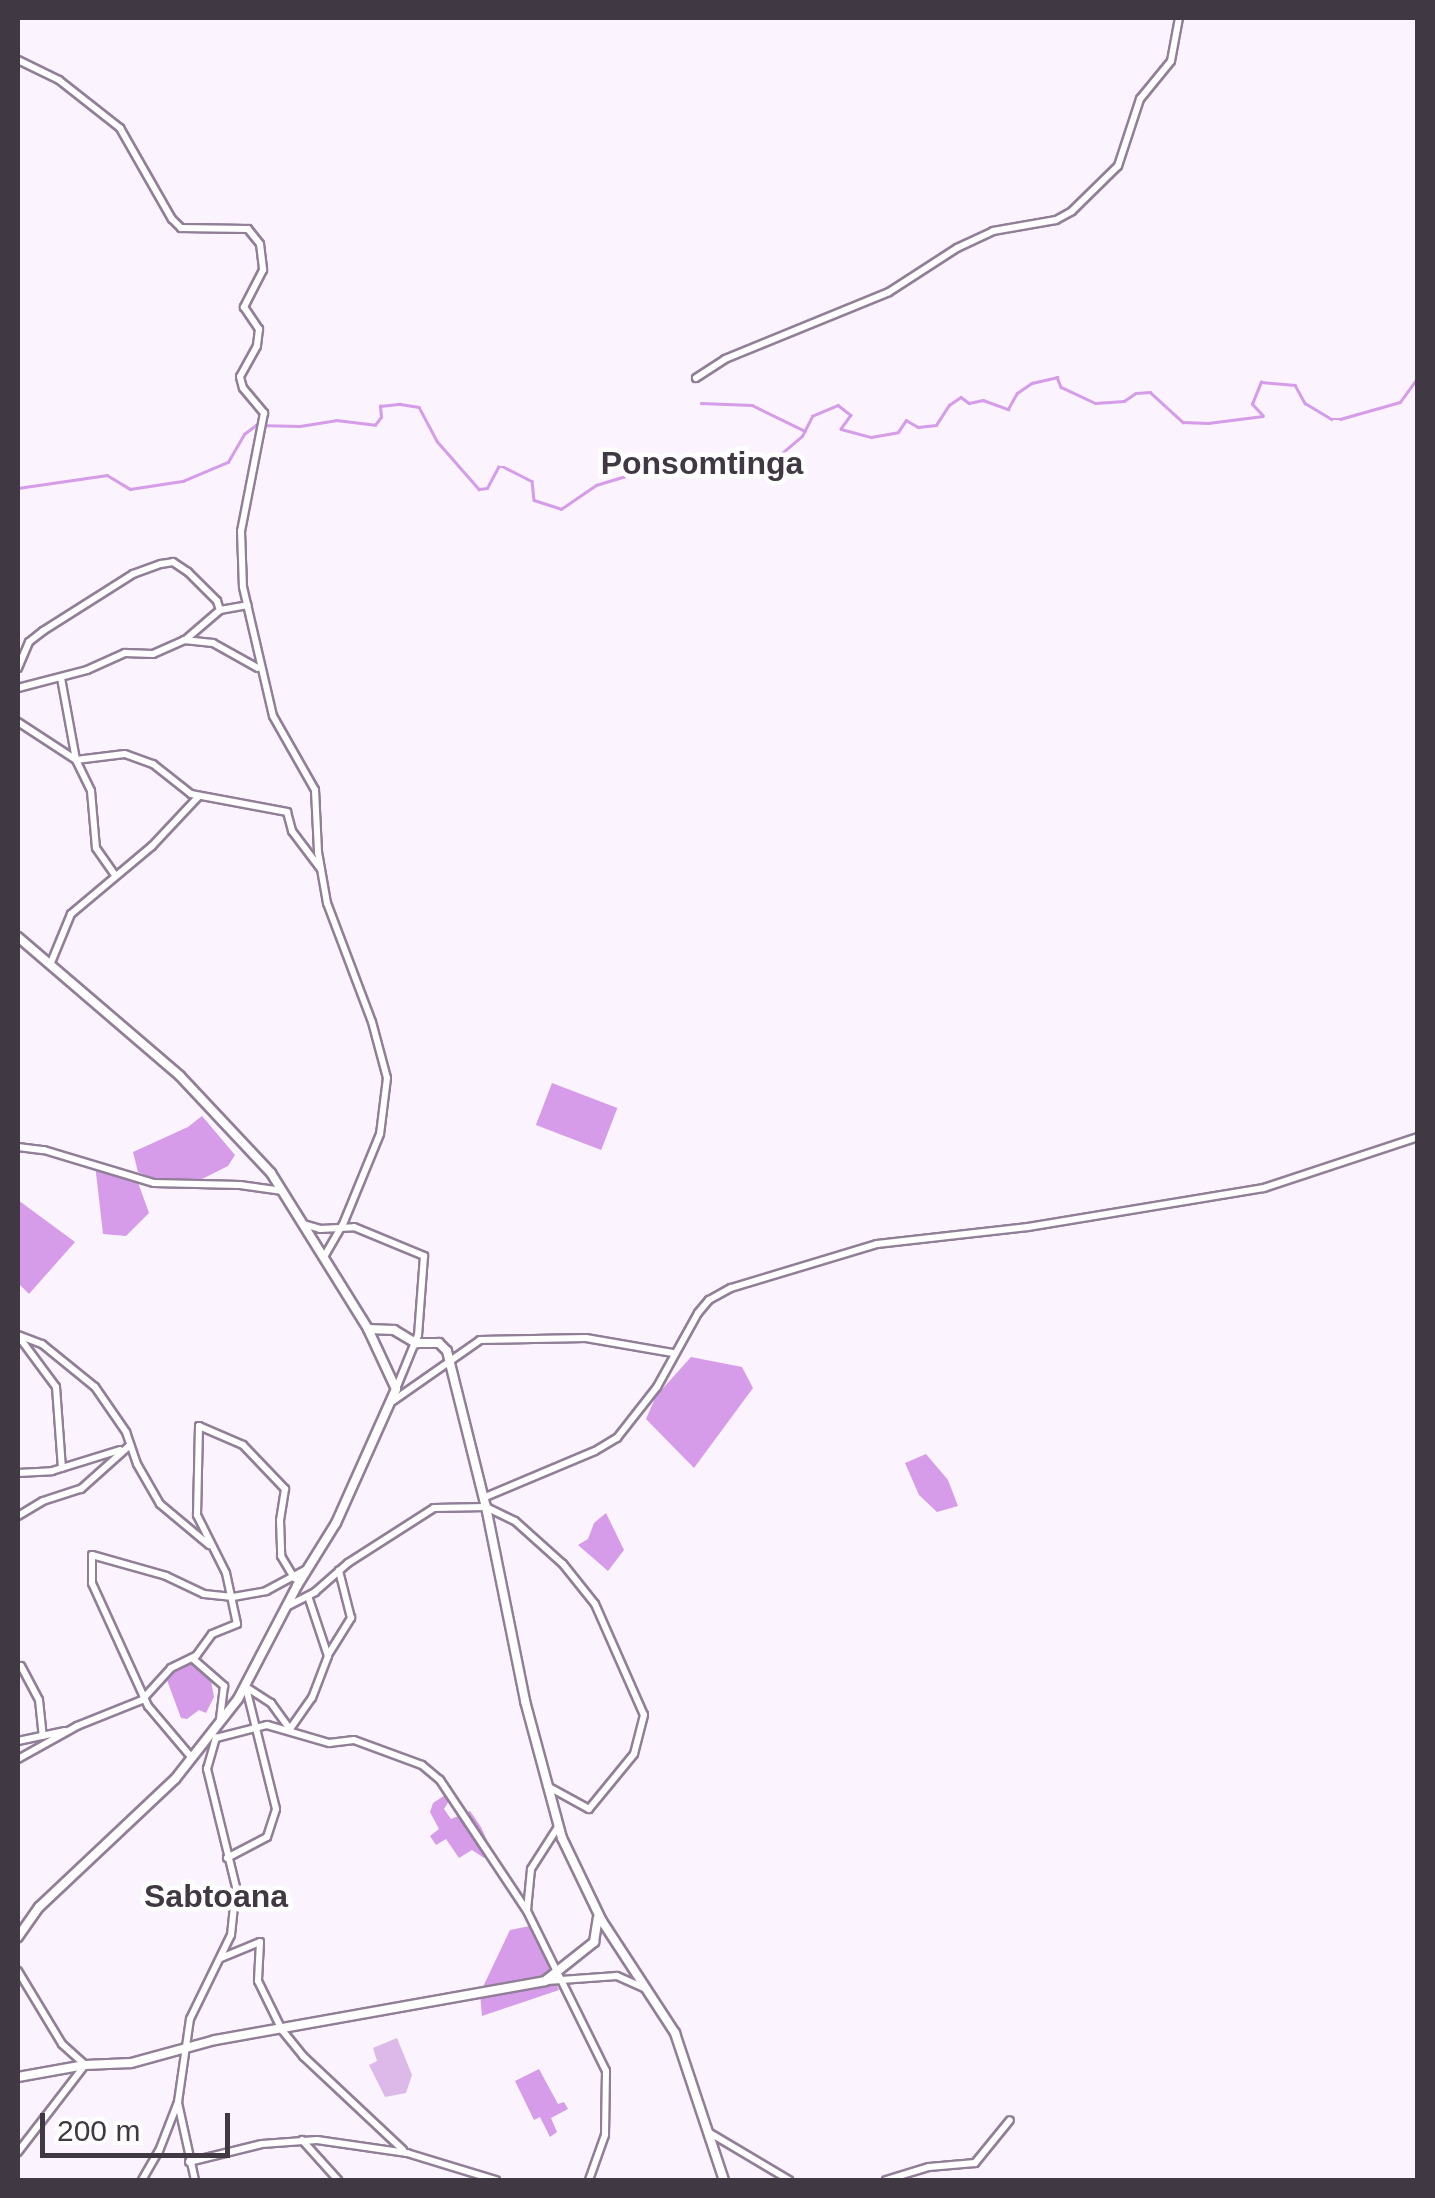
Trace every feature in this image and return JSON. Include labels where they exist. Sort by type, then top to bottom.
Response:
[{"type":"street","points":[[696,378],[724,360],[888,292],[956,248],[993,231],[1056,220],[1072,211],[1118,166],[1140,98],[1171,61],[1179,18]]},
{"type":"street","points":[[18,60],[59,80],[120,128],[181,228],[248,229],[260,244],[263,270],[244,306],[259,330],[257,346],[240,377],[243,388],[264,413],[240,539],[248,605],[259,668],[280,736],[315,790],[320,868],[327,903],[372,1022],[387,1078],[380,1134],[343,1224],[323,1258]]},
{"type":"street","points":[[18,668],[29,642],[43,630],[133,574],[161,564],[172,562],[188,572],[220,610]]},
{"type":"street","points":[[18,688],[61,678],[125,653],[153,654],[184,640],[220,610],[248,605]]},
{"type":"street","points":[[184,640],[213,643],[259,668]]},
{"type":"street","points":[[61,678],[76,760],[89,785],[98,854],[115,876]]},
{"type":"street","points":[[18,722],[76,760],[114,753],[146,760],[198,797],[287,812],[292,832],[320,868]]},
{"type":"street","points":[[50,966],[71,914],[152,846],[198,797]]},
{"type":"street","points":[[18,936],[180,1076],[283,1191],[368,1329],[396,1389]]},
{"type":"street","points":[[285,1608],[434,1508],[484,1503],[596,1452],[616,1438],[657,1387],[698,1313],[717,1294],[877,1244],[1028,1227],[1264,1188],[1418,1137]]},
{"type":"street","points":[[18,1147],[44,1150],[154,1183],[240,1184],[283,1191]]},
{"type":"street","points":[[18,1937],[40,1907],[136,1820],[218,1727],[246,1686],[306,1569],[336,1524],[393,1401],[416,1343],[424,1256],[343,1224],[320,1229],[304,1224]]},
{"type":"street","points":[[368,1329],[394,1330],[416,1343],[442,1344],[451,1362],[558,1827],[597,1912],[675,2032],[724,2180]]},
{"type":"street","points":[[18,1335],[42,1344],[96,1387],[126,1432],[160,1504],[210,1546]]},
{"type":"street","points":[[18,1335],[56,1387],[62,1468]]},
{"type":"street","points":[[393,1401],[480,1340],[606,1340],[673,1353]]},
{"type":"street","points":[[18,1758],[146,1695],[172,1668],[192,1658],[212,1634],[237,1624],[234,1597],[210,1546],[195,1501],[199,1426],[243,1446],[285,1488],[280,1520],[282,1556],[294,1578]]},
{"type":"street","points":[[18,1473],[62,1468],[130,1445]]},
{"type":"street","points":[[18,1516],[43,1501],[81,1489],[130,1445]]},
{"type":"street","points":[[484,1503],[515,1521],[569,1571],[595,1604],[642,1708],[643,1730],[634,1754],[589,1809],[546,1786]]},
{"type":"street","points":[[192,1758],[152,1713],[92,1582],[92,1555],[166,1576],[204,1594],[234,1597],[262,1593],[306,1569]]},
{"type":"street","points":[[290,1728],[312,1698],[328,1656],[352,1618],[339,1570]]},
{"type":"street","points":[[308,1596],[328,1656]]},
{"type":"street","points":[[142,2180],[159,2151],[178,2102],[200,1992],[231,1935],[236,1898],[208,1783],[224,1686],[192,1658]]},
{"type":"street","points":[[21,1666],[40,1700],[44,1736]]},
{"type":"street","points":[[227,1858],[269,1835],[276,1809],[246,1686]]},
{"type":"street","points":[[246,1686],[271,1704],[290,1728]]},
{"type":"street","points":[[18,1740],[77,1726]]},
{"type":"street","points":[[216,1738],[257,1726],[290,1728],[329,1743],[363,1742],[432,1771],[527,1911],[608,2080],[605,2135],[589,2180]]},
{"type":"street","points":[[527,1911],[531,1869],[558,1827]]},
{"type":"street","points":[[560,1977],[594,1942],[597,1912]]},
{"type":"street","points":[[220,1958],[260,1942],[258,1981],[282,2030],[302,2056],[408,2153]]},
{"type":"street","points":[[18,1970],[62,2044],[85,2065]]},
{"type":"street","points":[[18,2076],[85,2065],[131,2064],[186,2048],[560,1977],[617,1976],[649,1990]]},
{"type":"street","points":[[18,2152],[85,2065]]},
{"type":"street","points":[[178,2102],[194,2180]]},
{"type":"street","points":[[886,2180],[929,2168],[974,2163],[1010,2120]]},
{"type":"street","points":[[710,2133],[790,2180]]},
{"type":"street","points":[[301,2139],[338,2180]]},
{"type":"street","points":[[189,2162],[301,2139],[408,2153],[496,2180]]},
{"type":"shaded area","points":[[552,1083],[617,1108],[601,1150],[536,1125]]},
{"type":"shaded area","points":[[202,1116],[235,1155],[228,1166],[196,1182],[159,1180],[138,1172],[133,1152],[188,1127]]},
{"type":"shaded area","points":[[95,1164],[136,1177],[149,1213],[126,1236],[103,1234]]},
{"type":"shaded area","points":[[18,1200],[75,1242],[29,1294],[18,1283]]},
{"type":"shaded area","points":[[691,1357],[742,1367],[753,1388],[694,1468],[646,1419],[656,1396]]},
{"type":"shaded area","points":[[926,1454],[948,1480],[958,1506],[937,1512],[919,1495],[905,1463]]},
{"type":"shaded area","points":[[606,1513],[624,1550],[608,1571],[578,1545],[588,1539],[594,1523]]},
{"type":"shaded area","points":[[196,1663],[210,1675],[214,1697],[206,1713],[199,1710],[187,1719],[181,1718],[167,1680],[173,1670]]},
{"type":"shaded area","points":[[447,1794],[450,1799],[444,1809],[451,1819],[470,1811],[481,1827],[489,1845],[484,1858],[472,1850],[459,1858],[446,1839],[436,1845],[430,1836],[439,1829],[430,1812],[433,1803]]},
{"type":"shaded area","points":[[530,1926],[559,1990],[482,2016],[480,1993],[510,1930]]},
{"type":"shaded area","points":[[397,2038],[412,2075],[406,2093],[385,2097],[369,2065],[377,2061],[373,2048]]},
{"type":"shaded area","points":[[539,2069],[558,2104],[564,2102],[568,2109],[551,2118],[557,2132],[550,2137],[540,2117],[534,2120],[515,2081]]},
{"type":"waterway","points":[[18,488],[107,475],[130,489],[183,481],[228,462],[244,434],[256,425],[300,426],[336,420],[375,425],[381,417],[380,406],[400,404],[419,407],[437,441],[479,489],[487,488],[498,467],[504,467],[532,481],[534,500],[561,509],[596,485],[659,466],[702,473],[767,466],[802,436],[812,416],[838,405],[851,415],[841,429],[871,437],[898,432],[906,420],[918,427],[936,425],[949,405],[961,397],[969,403],[983,400],[1008,409],[1017,393],[1032,383],[1057,377],[1061,387],[1095,403],[1124,401],[1136,393],[1150,392],[1183,422],[1208,423],[1263,416],[1252,404],[1261,382],[1295,385],[1305,403],[1332,419],[1340,419],[1400,402],[1418,377]]},
{"type":"waterway","points":[[701,403],[752,405],[805,431]]},
{"type":"district","name":"Ponsomtinga","points":[[702,463]]},
{"type":"district","name":"Sabtoana","points":[[216,1896]]}]
